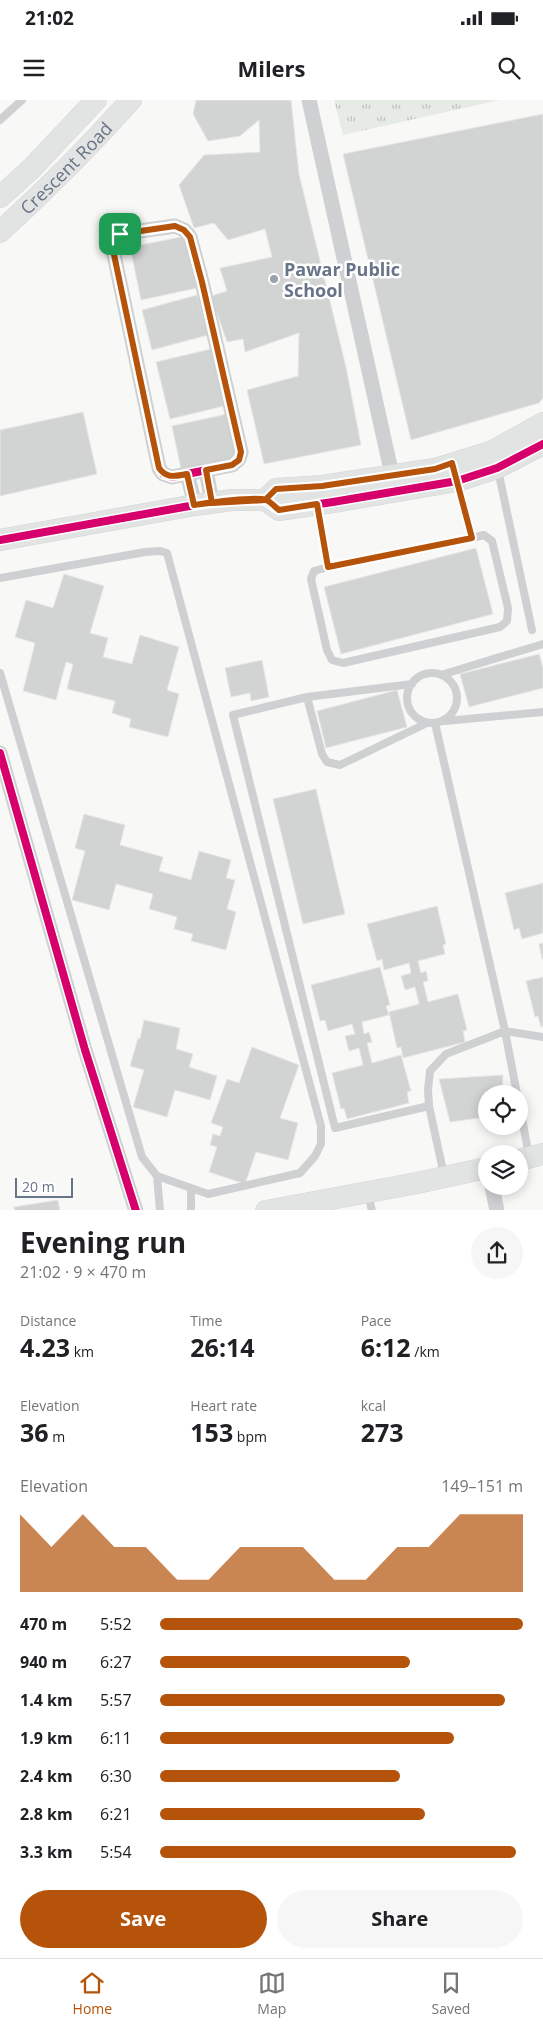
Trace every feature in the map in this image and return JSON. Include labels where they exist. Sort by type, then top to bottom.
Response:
[{"type":"street","name":"Crescent Road","points":[[2,192],[51,148],[96,100]]},
{"type":"street","name":"Crescent Road","points":[[0,232],[49,187],[96,139],[130,100]]},
{"type":"street","points":[[309,100],[392,475]]},
{"type":"street","points":[[175,226],[184,230],[190,237],[241,452],[239,460],[232,465],[206,470],[172,477],[163,474],[159,468],[113,250],[115,241],[120,234],[175,226]]},
{"type":"street","points":[[265,500],[276,489],[322,486],[435,469],[455,472],[537,428],[543,422]]},
{"type":"street","points":[[0,540],[203,504],[265,500],[279,510],[317,504],[455,472],[497,468],[543,444]]},
{"type":"street","points":[[203,504],[206,470]]},
{"type":"street","points":[[187,474],[203,504]]},
{"type":"street","points":[[0,753],[85,1050],[136,1210]]},
{"type":"street","points":[[266,1210],[370,1201],[444,1177],[478,1170]]},
{"type":"street","points":[[494,1195],[497,1210]]},
{"type":"lane","points":[[0,120],[22,100]]},
{"type":"lane","points":[[497,468],[532,630]]},
{"type":"lane","points":[[455,472],[472,538]]},
{"type":"lane","points":[[317,504],[328,567]]},
{"type":"lane","points":[[484,535],[492,541],[508,608],[507,621],[500,628],[343,663],[332,660],[327,650],[311,579],[314,570],[472,538],[484,535]]},
{"type":"lane","points":[[0,578],[145,552],[160,551],[167,553],[321,1126],[321,1144],[316,1156],[300,1173],[208,1194],[157,1176],[142,1157],[0,673]]},
{"type":"lane","points":[[441,675],[543,644]]},
{"type":"lane","points":[[307,697],[322,754],[327,762],[340,765],[435,722],[450,716],[457,701],[454,685],[441,675],[425,674],[412,684],[407,699],[409,707],[420,720],[435,722],[543,712]]},
{"type":"lane","points":[[412,684],[307,697],[233,715],[335,1128],[429,1106]]},
{"type":"lane","points":[[435,722],[505,1031],[515,1085]]},
{"type":"lane","points":[[444,1177],[429,1106],[430,1071],[446,1054],[505,1031],[543,1037]]},
{"type":"lane","points":[[525,1135],[530,1158]]},
{"type":"lane","points":[[157,1176],[160,1210]]},
{"type":"lane","points":[[191,1188],[191,1210]]},
{"type":"green space","points":[[334,100],[500,100],[343,135]]},
{"type":"building","name":"Pawar Public School","points":[[196,100],[291,100],[299,174],[346,367],[361,445],[264,464],[247,390],[298,376],[299,333],[245,352],[243,339],[227,342],[211,296],[227,291],[220,268],[272,257],[265,229],[228,240],[214,223],[194,228],[179,185],[204,155],[260,152],[259,120],[240,136],[208,141],[193,114]]},
{"type":"building","points":[[543,114],[543,398],[539,403],[411,440],[343,154]]},
{"type":"building","points":[[186,236],[197,288],[141,300],[130,247]]},
{"type":"building","points":[[197,295],[208,335],[152,350],[142,310]]},
{"type":"building","points":[[211,349],[224,406],[170,419],[156,362]]},
{"type":"building","points":[[83,412],[97,474],[0,496],[0,430]]},
{"type":"building","points":[[227,414],[236,458],[181,469],[172,426]]},
{"type":"building","points":[[476,548],[493,614],[341,654],[324,587]]},
{"type":"building","points":[[64,574],[104,586],[90,633],[108,638],[103,657],[132,664],[140,635],[179,647],[167,690],[179,694],[168,737],[129,727],[131,719],[112,713],[115,701],[67,689],[73,664],[66,662],[56,700],[23,691],[35,643],[15,637],[26,600],[53,608]]},
{"type":"building","points":[[539,654],[543,668],[543,688],[469,707],[460,674]]},
{"type":"building","points":[[262,660],[269,697],[251,701],[250,693],[231,697],[225,668]]},
{"type":"building","points":[[397,690],[407,727],[326,748],[317,711]]},
{"type":"building","points":[[316,789],[345,914],[303,924],[273,799]]},
{"type":"building","points":[[84,814],[125,825],[120,845],[163,857],[159,871],[191,880],[199,851],[231,860],[226,878],[235,880],[227,909],[236,912],[226,950],[191,941],[193,934],[174,929],[177,917],[149,909],[153,894],[116,884],[109,910],[72,900],[85,851],[75,848]]},
{"type":"building","points":[[543,883],[543,933],[522,939],[519,928],[514,930],[505,893]]},
{"type":"building","points":[[437,906],[446,944],[443,945],[445,954],[418,961],[421,973],[426,971],[428,981],[423,982],[428,1002],[458,994],[467,1030],[463,1031],[465,1042],[403,1058],[401,1047],[397,1048],[389,1012],[419,1004],[415,987],[405,990],[401,976],[411,973],[409,963],[384,970],[382,959],[377,961],[367,924]]},
{"type":"building","points":[[543,943],[543,959],[542,959],[539,944]]},
{"type":"building","points":[[380,967],[390,1005],[386,1006],[389,1015],[362,1022],[364,1034],[369,1032],[372,1042],[367,1043],[372,1063],[401,1055],[411,1091],[407,1092],[409,1103],[347,1119],[344,1108],[341,1109],[332,1073],[363,1065],[359,1048],[349,1051],[345,1036],[355,1034],[352,1024],[328,1031],[325,1020],[320,1021],[311,985]]},
{"type":"building","points":[[543,977],[543,1026],[541,1027],[538,1016],[535,1017],[526,981]]},
{"type":"building","points":[[144,1020],[180,1028],[176,1049],[193,1054],[189,1067],[217,1076],[210,1100],[175,1090],[167,1117],[133,1107],[144,1070],[130,1066],[138,1038],[140,1039]]},
{"type":"building","points":[[252,1047],[299,1065],[280,1118],[298,1123],[288,1160],[256,1152],[245,1184],[209,1172],[217,1147],[210,1145],[213,1134],[220,1136],[223,1127],[211,1123],[227,1079],[239,1083]]},
{"type":"building","points":[[503,1075],[502,1085],[478,1085],[478,1118],[450,1122],[439,1079]]},
{"type":"building","points":[[58,1200],[60,1210],[15,1210],[14,1207]]},
{"type":"cycle path","points":[[175,226],[184,230],[190,237],[241,452],[239,459],[232,465],[172,477],[163,474],[159,468],[113,250],[119,234],[175,226]]},
{"type":"cycle path","points":[[0,540],[232,500],[265,500],[279,510],[457,481],[497,468],[543,444]]},
{"type":"cycle path","points":[[0,753],[85,1050],[136,1210]]},
{"type":"place","name":"Pawar Public School","points":[[274,279]]},
{"type":"route","points":[[120,234],[115,241],[113,250],[159,468],[163,474],[172,477],[187,474],[194,505],[212,503],[232,500],[265,500],[279,510],[317,504],[328,567],[472,538],[452,463],[435,469],[322,486],[276,489],[265,500],[232,500],[212,503],[206,470],[232,465],[239,460],[241,452],[190,237],[184,230],[175,226],[120,234]]}]
